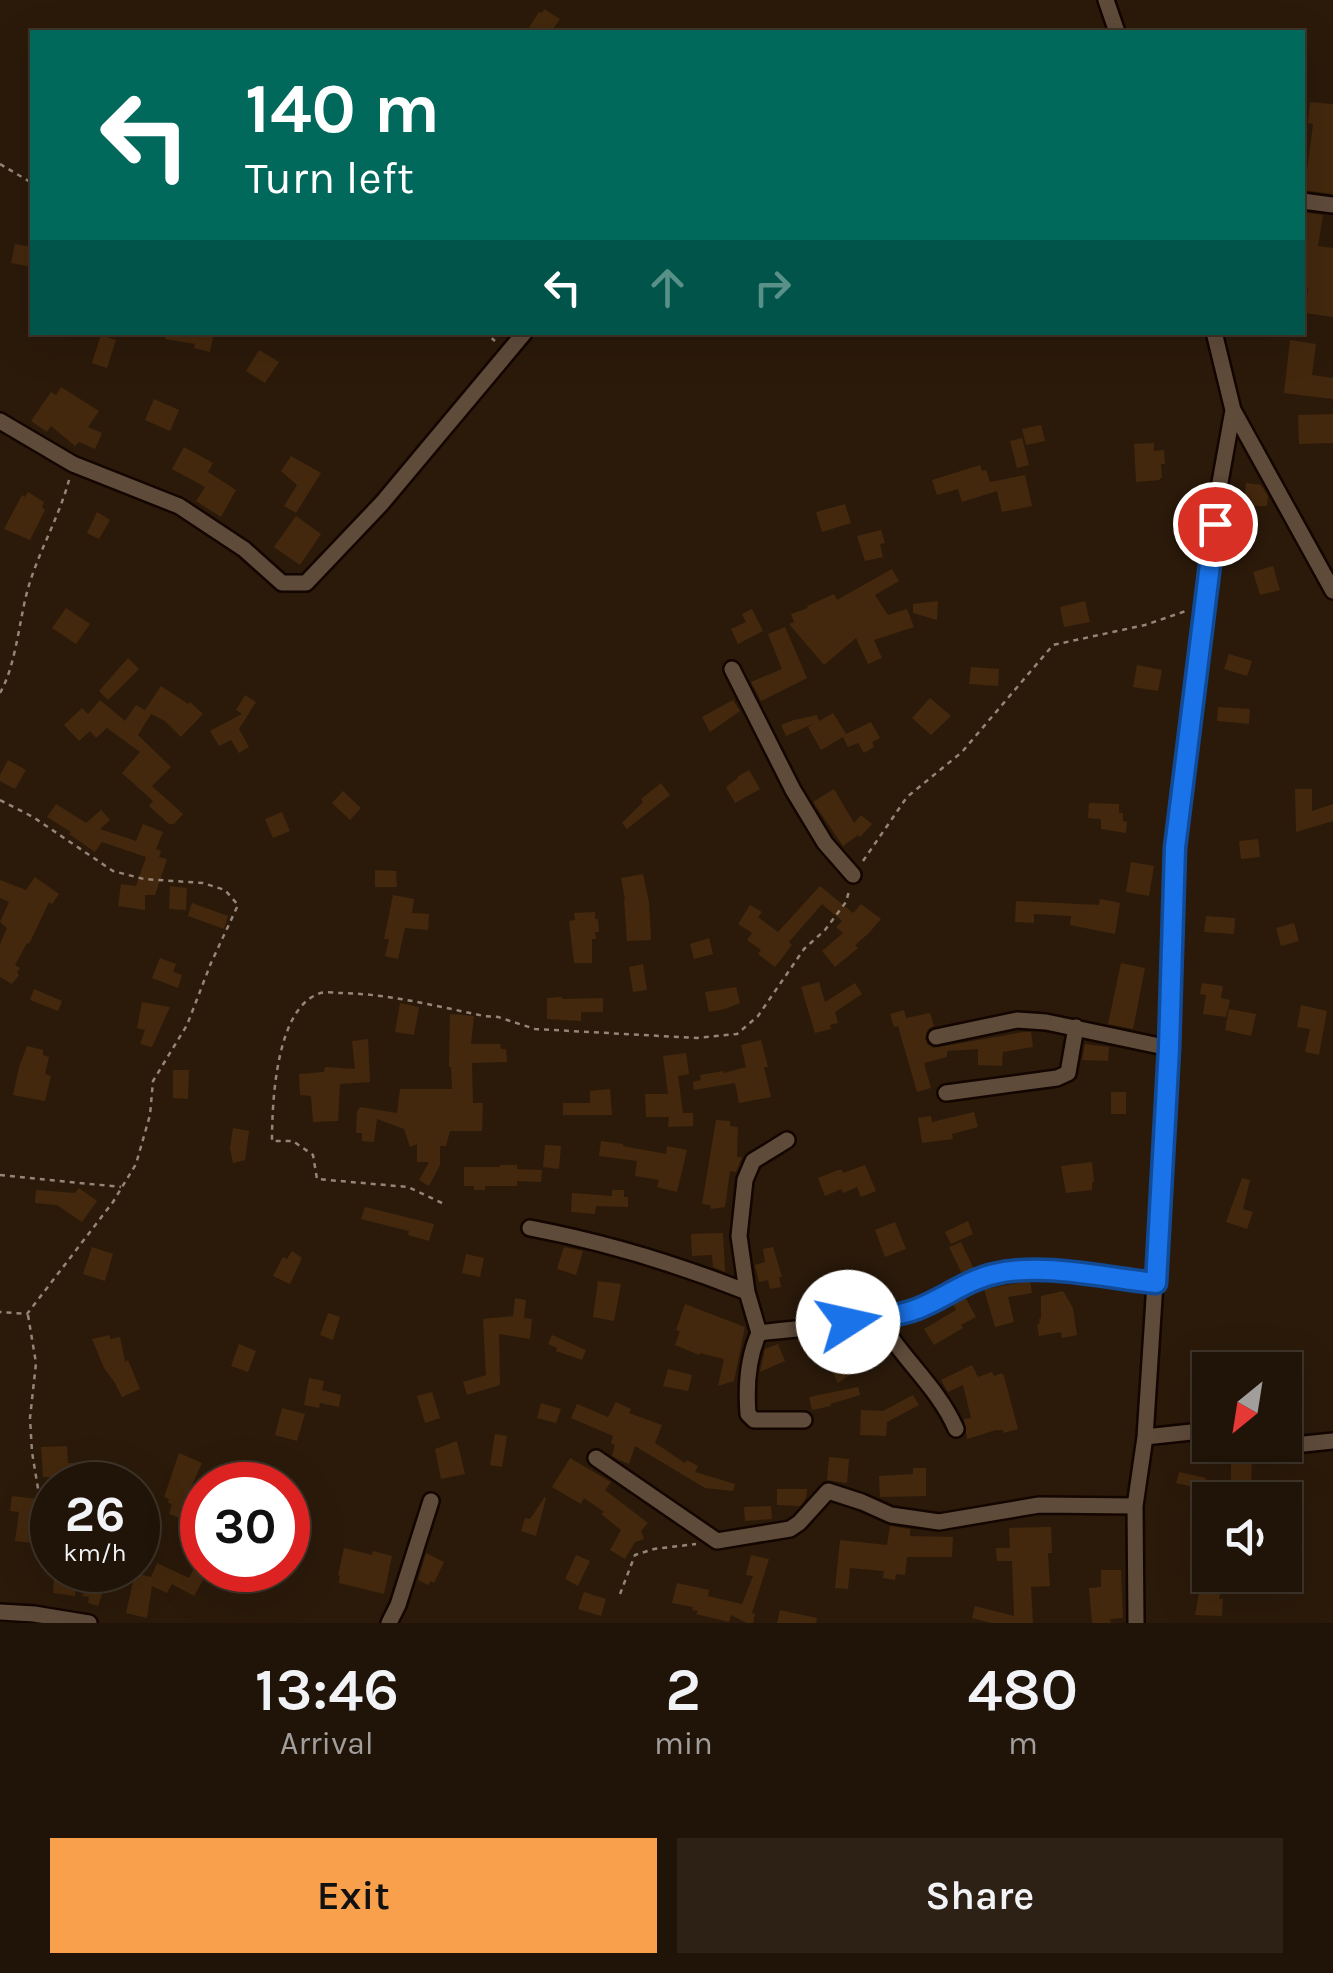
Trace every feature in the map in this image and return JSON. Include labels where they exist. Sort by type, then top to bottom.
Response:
[{"type":"street","points":[[1106,0],[1117,30]]},
{"type":"street","points":[[1305,201],[1333,204]]},
{"type":"street","points":[[0,421],[73,464],[180,506],[244,549],[282,583],[306,582],[382,503],[522,335]]},
{"type":"street","points":[[1215,335],[1233,410],[1333,592]]},
{"type":"street","points":[[1136,1623],[1135,1506],[1145,1437],[1156,1283],[1175,848],[1219,488],[1233,410]]},
{"type":"street","points":[[732,669],[824,843],[853,875]]},
{"type":"street","points":[[936,1037],[1017,1020],[1076,1027],[1169,1048]]},
{"type":"street","points":[[946,1093],[1057,1078],[1068,1073],[1076,1027]]},
{"type":"street","points":[[786,1140],[753,1162],[744,1180],[739,1236],[747,1292],[759,1334],[750,1369],[748,1414],[754,1420],[804,1420]]},
{"type":"street","points":[[530,1228],[670,1264],[747,1292]]},
{"type":"street","points":[[759,1334],[917,1309],[992,1274],[1055,1271],[1156,1283]]},
{"type":"street","points":[[878,1318],[890,1340],[947,1409],[956,1430]]},
{"type":"street","points":[[1145,1437],[1192,1432]]},
{"type":"street","points":[[1302,1444],[1333,1441]]},
{"type":"street","points":[[596,1458],[717,1540],[790,1528],[828,1491],[891,1515],[939,1522],[1040,1506],[1135,1506]]},
{"type":"street","points":[[389,1623],[431,1502]]},
{"type":"street","points":[[0,1612],[88,1623]]},
{"type":"path","points":[[0,164],[30,183]]},
{"type":"path","points":[[0,693],[28,588],[63,502],[73,464]]},
{"type":"path","points":[[442,1203],[408,1186],[317,1180],[313,1155],[292,1141],[272,1140],[274,1083],[296,1010],[319,993],[356,994],[398,997],[498,1017],[534,1030],[696,1038],[737,1034],[758,1016],[804,949],[836,916],[846,902],[853,875],[908,797],[962,752],[1053,645],[1145,625],[1193,608],[1206,594]]},
{"type":"path","points":[[0,800],[34,817],[113,871],[144,879],[203,882],[224,890],[238,905],[187,1026],[153,1081],[150,1116],[136,1164],[27,1314],[36,1363],[30,1418],[34,1462]]},
{"type":"path","points":[[0,1175],[122,1187]]},
{"type":"path","points":[[0,1312],[27,1314]]},
{"type":"path","points":[[620,1594],[635,1555],[717,1540]]},
{"type":"building","points":[[544,9],[560,19],[552,30],[527,30],[539,12]]},
{"type":"building","points":[[1310,102],[1333,104],[1333,194],[1305,190],[1313,124],[1308,123]]},
{"type":"building","points":[[1305,212],[1323,215],[1318,246],[1333,248],[1333,317],[1305,313]]},
{"type":"building","points":[[15,244],[30,247],[30,267],[11,263]]},
{"type":"building","points":[[101,335],[116,340],[107,368],[92,363]]},
{"type":"building","points":[[166,335],[213,335],[210,352],[194,348],[195,344],[165,339]]},
{"type":"building","points":[[1290,340],[1316,344],[1312,375],[1333,378],[1333,399],[1284,393]]},
{"type":"building","points":[[259,350],[279,362],[265,383],[246,371]]},
{"type":"building","points":[[61,387],[99,411],[88,427],[102,433],[95,449],[79,442],[75,446],[51,426],[47,432],[31,421],[51,392],[56,395]]},
{"type":"building","points":[[154,399],[179,410],[170,431],[145,420]]},
{"type":"building","points":[[1333,414],[1333,443],[1299,444],[1298,415]]},
{"type":"building","points":[[1041,425],[1045,441],[1026,445],[1022,429]]},
{"type":"building","points":[[1022,438],[1029,465],[1017,468],[1010,441]]},
{"type":"building","points":[[1154,443],[1154,451],[1164,450],[1162,478],[1136,482],[1134,444]]},
{"type":"building","points":[[184,447],[213,463],[208,472],[236,490],[221,517],[196,501],[205,487],[172,469]]},
{"type":"building","points":[[291,456],[321,473],[296,513],[284,506],[297,485],[281,471]]},
{"type":"building","points":[[980,465],[990,482],[1025,475],[1032,506],[1002,512],[997,491],[962,502],[958,489],[937,495],[932,480]]},
{"type":"building","points":[[1246,483],[1261,485],[1268,496],[1267,506],[1244,506]]},
{"type":"building","points":[[28,492],[44,502],[45,510],[30,540],[4,529],[22,495],[25,497]]},
{"type":"building","points":[[845,504],[851,523],[822,532],[816,512]]},
{"type":"building","points":[[97,512],[110,520],[99,539],[87,533]]},
{"type":"building","points":[[296,516],[321,534],[300,565],[274,547]]},
{"type":"building","points":[[881,530],[885,543],[880,544],[883,557],[865,561],[857,536]]},
{"type":"building","points":[[1273,566],[1280,590],[1260,595],[1253,572]]},
{"type":"building","points":[[892,569],[899,581],[875,595],[888,615],[907,609],[914,627],[874,640],[882,658],[868,664],[856,638],[824,665],[789,624],[794,622],[791,614],[834,594],[837,600]]},
{"type":"building","points":[[938,601],[937,620],[913,613],[913,604]]},
{"type":"building","points":[[1085,601],[1090,622],[1064,627],[1060,607]]},
{"type":"building","points":[[66,608],[90,624],[76,644],[52,628]]},
{"type":"building","points":[[752,609],[763,631],[738,644],[731,629],[746,622],[742,614]]},
{"type":"building","points":[[785,627],[807,678],[761,701],[751,682],[782,669],[768,634]]},
{"type":"building","points":[[1229,654],[1252,661],[1247,676],[1224,669]]},
{"type":"building","points":[[128,658],[139,669],[108,700],[99,691]]},
{"type":"building","points":[[1137,665],[1162,670],[1158,691],[1133,687]]},
{"type":"building","points":[[971,667],[999,669],[998,686],[969,684]]},
{"type":"building","points":[[161,686],[203,714],[181,737],[151,714],[138,735],[171,767],[152,786],[183,814],[174,824],[149,806],[153,801],[122,773],[140,752],[107,728],[96,738],[90,731],[79,741],[64,725],[82,708],[88,714],[100,700],[125,721],[136,705],[145,710]]},
{"type":"building","points":[[245,695],[256,702],[239,729],[249,747],[239,753],[231,740],[219,746],[210,731],[242,714],[236,710]]},
{"type":"building","points":[[930,698],[951,716],[931,735],[912,718]]},
{"type":"building","points":[[733,700],[740,711],[710,732],[702,717]]},
{"type":"building","points":[[1218,707],[1250,709],[1249,724],[1217,721]]},
{"type":"building","points":[[833,713],[846,734],[871,722],[880,738],[872,742],[874,747],[864,753],[858,743],[848,747],[843,737],[821,750],[808,727],[815,723],[786,736],[781,725],[817,715],[819,721]]},
{"type":"building","points":[[8,760],[26,770],[15,789],[0,781]]},
{"type":"building","points":[[749,770],[760,789],[735,803],[726,787]]},
{"type":"building","points":[[661,783],[670,795],[627,829],[622,823],[643,802],[641,799]]},
{"type":"building","points":[[834,789],[854,823],[861,815],[872,824],[860,837],[843,846],[813,802]]},
{"type":"building","points":[[1295,789],[1312,789],[1312,811],[1333,804],[1333,821],[1296,832]]},
{"type":"building","points":[[343,791],[361,808],[350,820],[332,803]]},
{"type":"building","points":[[1089,803],[1119,804],[1119,813],[1127,822],[1126,833],[1101,829],[1101,819],[1088,818]]},
{"type":"building","points":[[56,804],[86,823],[101,810],[110,820],[100,829],[136,841],[143,824],[163,832],[156,849],[161,851],[159,857],[167,859],[155,895],[145,895],[145,910],[118,906],[121,884],[136,886],[146,857],[102,842],[95,852],[47,817]]},
{"type":"building","points":[[282,812],[290,831],[273,838],[265,819]]},
{"type":"building","points":[[1258,839],[1260,857],[1241,859],[1239,841]]},
{"type":"building","points":[[1131,862],[1154,866],[1149,896],[1126,892]]},
{"type":"building","points":[[375,870],[396,871],[397,887],[375,887]]},
{"type":"building","points":[[643,874],[651,940],[627,941],[621,878]]},
{"type":"building","points":[[35,877],[59,894],[52,904],[49,902],[15,965],[20,968],[19,975],[12,984],[0,977],[0,944],[7,928],[0,922],[9,902],[0,898],[0,880],[26,890]]},
{"type":"building","points":[[170,886],[187,888],[186,910],[169,909]]},
{"type":"building","points":[[820,886],[853,913],[861,904],[881,919],[855,945],[858,948],[835,967],[822,951],[843,933],[836,927],[842,921],[822,904],[789,942],[792,945],[775,967],[747,940],[752,933],[738,924],[750,905],[762,912],[758,917],[778,932]]},
{"type":"building","points":[[393,895],[414,899],[412,913],[429,914],[428,930],[405,928],[398,959],[385,956],[389,939],[384,939]]},
{"type":"building","points":[[1100,899],[1120,903],[1115,934],[1070,925],[1071,916],[1034,914],[1034,923],[1015,922],[1016,901],[1099,905]]},
{"type":"building","points":[[192,903],[228,916],[224,929],[188,916]]},
{"type":"building","points":[[595,912],[599,932],[592,939],[592,963],[574,963],[569,921],[575,920],[574,913]]},
{"type":"building","points":[[1206,916],[1235,918],[1234,934],[1204,932]]},
{"type":"building","points":[[1294,923],[1299,941],[1281,946],[1276,928]]},
{"type":"building","points":[[709,938],[713,954],[694,959],[690,944]]},
{"type":"building","points":[[160,958],[176,964],[173,972],[182,975],[178,988],[152,978]]},
{"type":"building","points":[[1121,963],[1145,968],[1133,1029],[1108,1024]]},
{"type":"building","points":[[643,964],[647,990],[633,992],[629,967]]},
{"type":"building","points":[[819,982],[825,1002],[855,983],[862,994],[835,1012],[838,1023],[830,1025],[831,1029],[815,1033],[801,987]]},
{"type":"building","points":[[1202,983],[1223,986],[1221,998],[1230,1000],[1226,1017],[1203,1014],[1206,995],[1200,994]]},
{"type":"building","points":[[736,987],[740,1003],[709,1012],[705,992]]},
{"type":"building","points":[[34,989],[62,1001],[58,1011],[30,1000]]},
{"type":"building","points":[[547,998],[603,998],[603,1012],[581,1012],[581,1021],[547,1019]]},
{"type":"building","points":[[142,1002],[170,1007],[152,1047],[140,1044],[145,1030],[137,1028]]},
{"type":"building","points":[[400,1003],[419,1007],[414,1035],[395,1032]]},
{"type":"building","points":[[1301,1005],[1327,1011],[1319,1055],[1305,1052],[1310,1029],[1297,1027]]},
{"type":"building","points":[[1229,1009],[1256,1014],[1251,1036],[1225,1030]]},
{"type":"building","points":[[904,1010],[906,1018],[930,1013],[934,1026],[925,1038],[933,1048],[1023,1032],[1031,1032],[1033,1047],[1003,1052],[1002,1066],[978,1065],[978,1049],[947,1051],[947,1057],[924,1063],[931,1088],[917,1092],[898,1026],[894,1027],[890,1014]]},
{"type":"building","points":[[450,1014],[474,1016],[471,1044],[500,1044],[501,1049],[506,1049],[507,1062],[472,1063],[473,1103],[483,1103],[482,1131],[450,1131],[446,1146],[440,1146],[440,1165],[429,1186],[419,1180],[429,1162],[417,1162],[417,1144],[410,1147],[404,1129],[377,1119],[374,1142],[362,1141],[362,1133],[356,1133],[357,1112],[360,1107],[397,1113],[400,1089],[452,1089]]},
{"type":"building","points":[[368,1039],[370,1082],[340,1084],[338,1121],[313,1122],[311,1096],[300,1095],[299,1074],[324,1072],[325,1067],[355,1069],[352,1041]]},
{"type":"building","points":[[761,1040],[771,1097],[739,1103],[735,1083],[694,1090],[693,1082],[701,1080],[700,1075],[746,1067],[741,1045]]},
{"type":"building","points":[[1085,1044],[1109,1047],[1108,1061],[1082,1060]]},
{"type":"building","points":[[27,1046],[43,1050],[43,1055],[49,1057],[45,1074],[51,1076],[45,1101],[13,1095]]},
{"type":"building","points":[[686,1053],[689,1074],[678,1076],[683,1113],[693,1113],[693,1126],[668,1127],[669,1117],[646,1117],[645,1094],[668,1094],[663,1056]]},
{"type":"building","points":[[173,1070],[189,1070],[188,1099],[173,1098]]},
{"type":"building","points":[[610,1089],[612,1115],[563,1115],[563,1103],[590,1103],[590,1091]]},
{"type":"building","points":[[1111,1092],[1126,1092],[1126,1114],[1111,1114]]},
{"type":"building","points":[[974,1112],[978,1127],[952,1134],[953,1139],[922,1143],[918,1118],[931,1116],[932,1122]]},
{"type":"building","points":[[716,1120],[730,1121],[730,1126],[738,1127],[737,1157],[742,1157],[736,1172],[730,1171],[725,1207],[711,1209],[710,1205],[702,1204]]},
{"type":"building","points":[[233,1128],[249,1131],[245,1160],[233,1163],[230,1148]]},
{"type":"building","points":[[601,1141],[666,1154],[667,1146],[687,1150],[677,1192],[657,1187],[659,1180],[635,1176],[637,1161],[599,1156]]},
{"type":"building","points":[[545,1145],[561,1146],[559,1169],[543,1167]]},
{"type":"building","points":[[1092,1162],[1092,1190],[1066,1193],[1061,1166]]},
{"type":"building","points":[[500,1165],[542,1170],[541,1182],[517,1181],[517,1186],[485,1186],[485,1190],[464,1186],[464,1167]]},
{"type":"building","points":[[865,1165],[876,1191],[861,1197],[857,1187],[825,1196],[818,1178]]},
{"type":"building","points":[[1242,1178],[1250,1180],[1243,1209],[1253,1212],[1247,1229],[1226,1222]]},
{"type":"building","points":[[79,1188],[97,1201],[82,1222],[57,1205],[35,1203],[36,1190],[75,1193]]},
{"type":"building","points":[[612,1190],[624,1190],[628,1207],[596,1206],[595,1214],[571,1212],[572,1193],[612,1196]]},
{"type":"building","points":[[365,1207],[434,1224],[429,1241],[408,1235],[409,1231],[361,1219]]},
{"type":"building","points":[[968,1221],[973,1234],[951,1244],[945,1232]]},
{"type":"building","points":[[895,1222],[906,1249],[885,1257],[875,1230]]},
{"type":"building","points":[[723,1233],[725,1272],[713,1267],[712,1255],[692,1256],[691,1234]]},
{"type":"building","points":[[961,1242],[974,1269],[962,1274],[949,1247]]},
{"type":"building","points":[[92,1247],[113,1254],[105,1281],[83,1274]]},
{"type":"building","points":[[564,1247],[583,1251],[576,1275],[557,1269]]},
{"type":"building","points":[[773,1247],[782,1277],[781,1287],[770,1289],[768,1280],[759,1282],[755,1265],[765,1262],[763,1249]]},
{"type":"building","points":[[292,1251],[302,1258],[290,1284],[273,1276],[283,1257],[287,1259]]},
{"type":"building","points":[[466,1254],[484,1258],[480,1277],[462,1273]]},
{"type":"building","points":[[598,1281],[621,1284],[614,1321],[593,1317]]},
{"type":"building","points":[[1030,1281],[1032,1293],[1008,1297],[1014,1322],[995,1327],[984,1289]]},
{"type":"building","points":[[1063,1291],[1073,1308],[1077,1335],[1062,1338],[1061,1332],[1039,1336],[1041,1296]]},
{"type":"building","points":[[965,1297],[976,1317],[934,1345],[924,1329],[956,1310],[953,1304]]},
{"type":"building","points":[[515,1298],[526,1300],[524,1318],[532,1319],[530,1339],[499,1334],[500,1385],[467,1395],[463,1382],[486,1375],[483,1319],[513,1316]]},
{"type":"building","points":[[685,1304],[745,1327],[734,1381],[718,1386],[724,1359],[699,1355],[675,1345]]},
{"type":"building","points":[[328,1313],[340,1317],[333,1340],[320,1335]]},
{"type":"building","points":[[110,1335],[110,1339],[120,1337],[125,1362],[128,1360],[140,1389],[122,1397],[92,1339]]},
{"type":"building","points":[[552,1335],[586,1350],[582,1360],[556,1351],[548,1344]]},
{"type":"building","points":[[239,1344],[256,1351],[248,1372],[231,1366]]},
{"type":"building","points":[[778,1344],[785,1361],[760,1372],[765,1349]]},
{"type":"building","points":[[843,1354],[855,1371],[838,1383],[828,1364]]},
{"type":"building","points":[[972,1365],[978,1377],[1002,1373],[1018,1429],[1004,1433],[996,1430],[967,1439],[964,1419],[971,1418],[963,1385],[948,1392],[941,1380]]},
{"type":"building","points":[[668,1369],[692,1375],[688,1391],[663,1386]]},
{"type":"building","points":[[309,1378],[324,1381],[322,1390],[341,1395],[339,1407],[304,1405]]},
{"type":"building","points":[[858,1387],[860,1395],[812,1410],[809,1397]]},
{"type":"building","points":[[432,1392],[440,1418],[425,1423],[417,1396]]},
{"type":"building","points":[[913,1395],[919,1405],[887,1422],[886,1436],[860,1435],[861,1410],[883,1411]]},
{"type":"building","points":[[616,1402],[631,1409],[629,1413],[662,1425],[655,1443],[685,1463],[687,1460],[698,1466],[695,1472],[735,1484],[733,1491],[705,1488],[635,1446],[629,1464],[619,1460],[612,1456],[613,1436],[571,1418],[577,1404],[608,1417]]},
{"type":"building","points":[[541,1403],[561,1409],[556,1423],[537,1418]]},
{"type":"building","points":[[282,1408],[305,1414],[297,1441],[275,1435]]},
{"type":"building","points":[[495,1434],[507,1436],[502,1467],[490,1465]]},
{"type":"building","points":[[457,1441],[465,1474],[441,1479],[435,1449]]},
{"type":"building","points":[[67,1446],[68,1462],[42,1462],[41,1447]]},
{"type":"building","points":[[179,1453],[200,1462],[180,1462],[180,1518],[169,1514],[172,1504],[164,1497]]},
{"type":"building","points":[[829,1457],[849,1459],[847,1483],[827,1480]]},
{"type":"building","points":[[570,1458],[611,1482],[605,1490],[648,1523],[641,1531],[644,1539],[635,1542],[625,1559],[610,1550],[621,1530],[601,1514],[604,1512],[584,1498],[581,1504],[552,1487]]},
{"type":"building","points":[[1231,1462],[1252,1462],[1251,1482],[1231,1482]]},
{"type":"building","points":[[913,1468],[926,1468],[926,1496],[880,1497],[879,1476],[913,1474]]},
{"type":"building","points":[[1179,1472],[1206,1478],[1205,1482],[1192,1482],[1192,1487],[1176,1483]]},
{"type":"building","points":[[777,1489],[807,1489],[806,1498],[800,1506],[777,1505]]},
{"type":"building","points":[[12,1496],[30,1498],[30,1543],[15,1541],[19,1512],[10,1511]]},
{"type":"building","points":[[545,1497],[536,1536],[521,1531],[525,1518],[530,1519]]},
{"type":"building","points":[[771,1506],[772,1519],[745,1521],[744,1507]]},
{"type":"building","points":[[890,1526],[910,1529],[910,1536],[953,1537],[952,1557],[907,1557],[905,1575],[896,1574],[895,1580],[883,1578],[884,1571],[850,1568],[848,1589],[835,1588],[840,1540],[887,1545]]},
{"type":"building","points":[[1051,1527],[1050,1586],[1031,1587],[1033,1623],[991,1623],[972,1618],[975,1606],[1014,1616],[1012,1561],[997,1561],[996,1548],[1010,1548],[1009,1528]]},
{"type":"building","points":[[344,1548],[392,1556],[384,1594],[339,1583]]},
{"type":"building","points":[[426,1553],[444,1562],[434,1583],[428,1585],[418,1580]]},
{"type":"building","points":[[576,1555],[590,1561],[578,1586],[565,1579]]},
{"type":"building","points":[[751,1555],[769,1559],[752,1613],[753,1623],[731,1615],[729,1622],[696,1614],[698,1611],[693,1607],[672,1603],[677,1583],[709,1590],[708,1596],[742,1604],[753,1576],[746,1575]]},
{"type":"building","points":[[160,1564],[180,1574],[180,1588],[172,1584],[167,1593],[160,1590]]},
{"type":"building","points":[[1101,1570],[1121,1570],[1123,1618],[1110,1619],[1111,1623],[1092,1623],[1089,1588],[1101,1587]]},
{"type":"building","points":[[84,1592],[103,1592],[98,1606],[82,1596]]},
{"type":"building","points":[[131,1592],[151,1592],[147,1618],[126,1613]]},
{"type":"building","points":[[584,1592],[606,1599],[601,1616],[578,1609]]},
{"type":"building","points":[[1199,1592],[1221,1592],[1222,1616],[1195,1615]]},
{"type":"building","points":[[780,1610],[817,1618],[816,1623],[777,1623]]},
{"type":"route","points":[[848,1322],[917,1309],[992,1274],[1055,1271],[1156,1283],[1175,848],[1215,524]]}]
